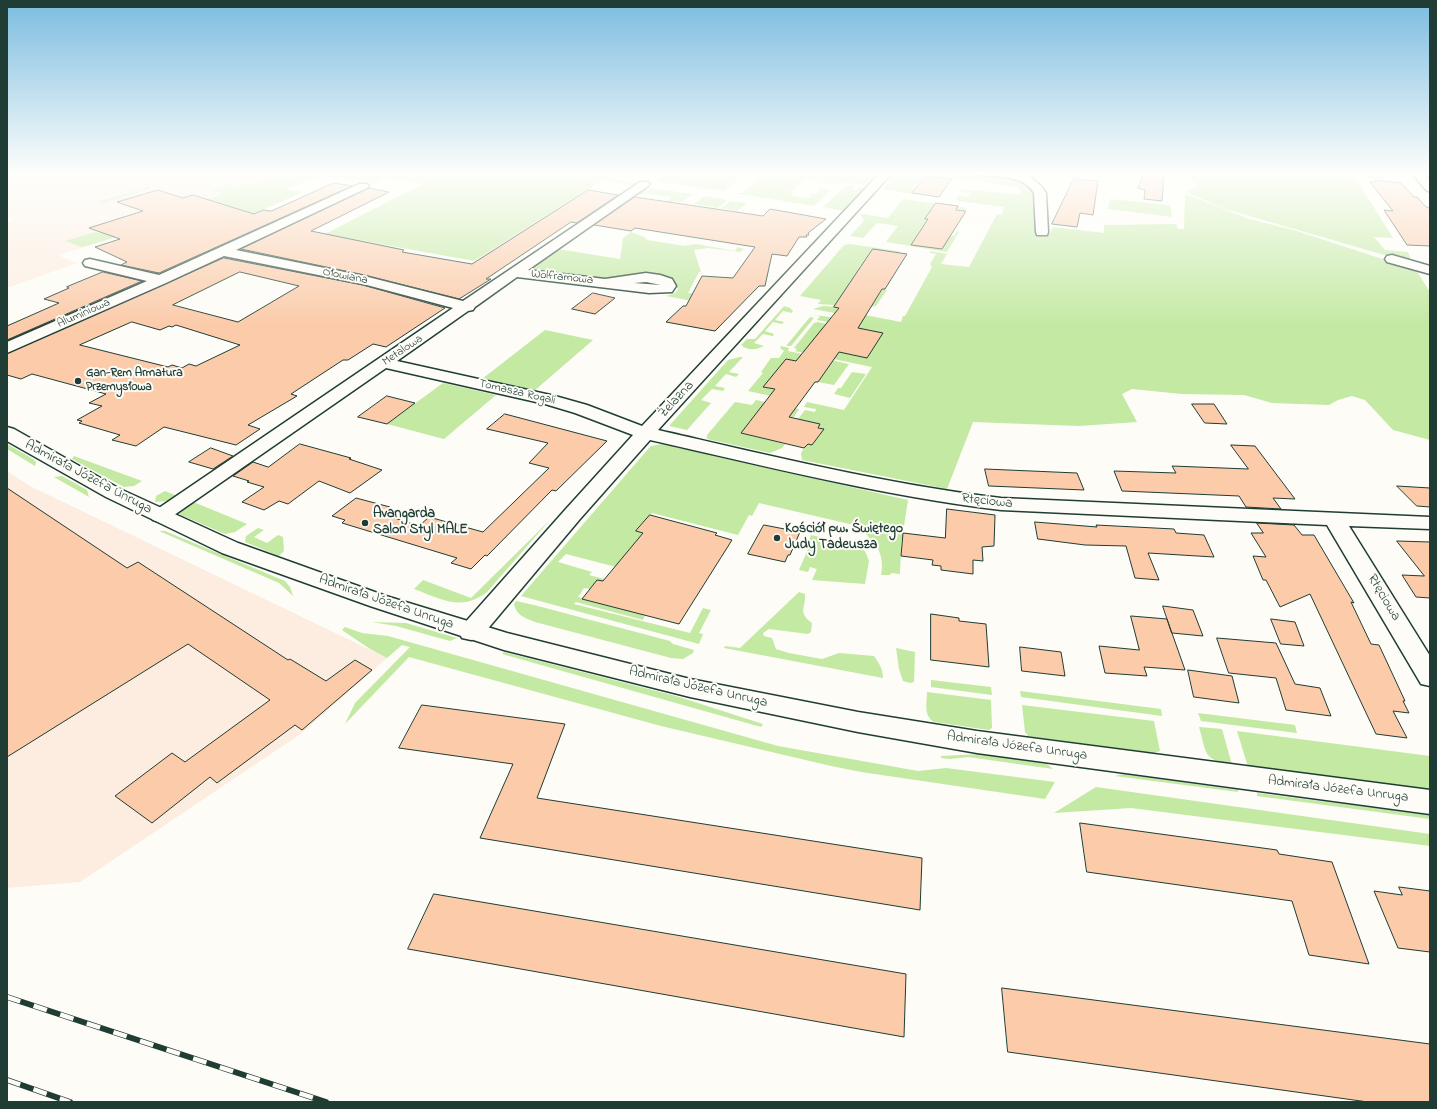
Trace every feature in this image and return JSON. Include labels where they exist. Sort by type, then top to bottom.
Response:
[{"type":"street","name":"Aluminiowa","points":[[7,348],[161,280],[281,224]]},
{"type":"street","name":"Metalowa","points":[[160,516],[468,307],[586,224]]},
{"type":"street","name":"Żelazna","points":[[472,632],[645,433],[840,224]]},
{"type":"street","points":[[1042,224],[1042,232]]},
{"type":"street","name":"Ołowiana","points":[[222,251],[364,280],[468,307]]},
{"type":"street","points":[[1392,259],[1430,270]]},
{"type":"street","points":[[90,263],[161,280]]},
{"type":"street","name":"Wolframowa","points":[[515,273],[608,283]]},
{"type":"street","name":"Tomasza Rogali","points":[[385,363],[549,400],[581,409],[645,433]]},
{"type":"street","name":"Admirała Józefa Unruga","points":[[7,433],[113,493],[230,548],[378,601],[472,632],[690,688],[858,722],[977,742],[1430,802]]},
{"type":"street","name":"Rtęciowa","points":[[645,433],[878,485],[958,499],[1001,504],[1430,523]]},
{"type":"street","name":"Rtęciowa","points":[[1336,520],[1430,676]]},
{"type":"shaded area","points":[[7,224],[154,224],[131,233],[58,255],[77,263],[7,288]]},
{"type":"shaded area","points":[[7,471],[30,486],[387,658],[302,733],[80,882],[7,888]]},
{"type":"green space","points":[[132,224],[163,224],[82,247],[65,241],[95,232],[103,233]]},
{"type":"green space","points":[[345,224],[533,224],[474,261],[325,234]]},
{"type":"green space","points":[[708,224],[752,224],[782,227],[785,224],[783,224],[805,224],[770,230],[748,230]]},
{"type":"green space","points":[[861,224],[876,224],[863,238],[850,236]]},
{"type":"green space","points":[[882,224],[928,224],[919,237],[916,237],[915,239],[934,248],[941,249],[947,235],[954,236],[957,231],[959,232],[947,252],[886,242],[898,226]]},
{"type":"green space","points":[[992,224],[1037,224],[1037,233],[1050,234],[1053,227],[1104,233],[1104,225],[1176,224],[1178,229],[1184,229],[1184,224],[1268,224],[1297,231],[1416,270],[1430,292],[1430,440],[1393,430],[1365,400],[1352,396],[1338,400],[1329,405],[1272,403],[1244,395],[1182,394],[1132,389],[1122,394],[1137,422],[1079,426],[973,422],[947,489],[802,460],[801,453],[807,444],[812,445],[824,429],[818,427],[820,424],[798,419],[805,410],[815,412],[816,409],[804,407],[807,402],[844,410],[872,367],[795,351],[797,349],[794,348],[814,323],[818,322],[842,327],[817,348],[842,353],[843,351],[867,358],[883,333],[817,320],[820,316],[808,314],[837,318],[840,314],[813,309],[823,306],[864,309],[860,314],[901,322],[903,316],[905,316],[932,267],[930,264],[936,254],[930,253],[931,251],[947,254],[941,264],[969,267]]},
{"type":"green space","points":[[1276,224],[1384,224],[1393,238],[1374,237],[1385,250],[1408,252],[1412,263]]},
{"type":"green space","points":[[631,232],[644,237],[647,240],[685,246],[696,244],[735,251],[737,247],[744,249],[740,252],[708,248],[694,250],[701,272],[699,272],[688,293],[706,295],[698,302],[666,296],[675,293],[678,289],[673,282],[633,276],[598,279],[531,272],[529,269],[558,249],[620,259],[623,238]]},
{"type":"green space","points":[[850,244],[898,251],[905,257],[895,255],[896,252],[873,249],[871,251],[873,252],[869,258],[866,258],[865,260],[867,261],[864,265],[859,267],[864,269],[880,288],[887,290],[876,306],[868,307],[818,304],[821,300],[800,296],[844,245]]},
{"type":"green space","points":[[784,306],[790,308],[793,311],[792,313],[783,311],[775,320],[784,322],[782,324],[773,322],[765,331],[774,334],[773,336],[763,334],[754,343],[764,346],[752,349],[741,345],[747,339],[755,339]]},
{"type":"green space","points":[[810,317],[814,318],[791,346],[786,346]]},
{"type":"green space","points":[[545,330],[593,340],[534,391],[482,379]]},
{"type":"green space","points":[[781,346],[789,348],[788,351],[849,364],[834,385],[818,382],[828,368],[786,359],[764,387],[798,394],[794,401],[748,391],[763,373],[761,372],[771,358],[779,358],[784,351],[780,348]]},
{"type":"green space","points":[[743,357],[729,372],[739,374],[736,377],[726,374],[715,386],[725,388],[723,391],[712,389],[701,400],[711,403],[687,430],[669,426],[728,360]]},
{"type":"green space","points":[[852,372],[866,374],[850,398],[834,394],[838,388],[841,388]]},
{"type":"green space","points":[[443,383],[496,395],[444,439],[387,424]]},
{"type":"green space","points":[[756,400],[799,409],[794,417],[786,418],[760,408],[741,433],[785,444],[782,448],[770,453],[707,439],[707,435],[735,402],[752,405]]},
{"type":"green space","points":[[7,444],[33,459],[36,462],[35,466],[7,449]]},
{"type":"green space","points":[[662,444],[908,500],[901,545],[900,574],[891,573],[890,575],[881,575],[882,559],[880,552],[872,540],[854,525],[759,503],[752,516],[749,515],[738,535],[652,513],[636,531],[651,535],[620,568],[566,554],[558,562],[592,572],[589,575],[639,588],[667,598],[597,580],[590,589],[584,588],[578,597],[645,615],[643,620],[576,602],[574,604],[690,633],[703,608],[711,610],[699,633],[703,634],[699,644],[521,596],[649,448],[651,446]]},
{"type":"green space","points":[[74,456],[142,481],[134,486],[124,487],[72,459]]},
{"type":"green space","points":[[62,476],[87,490],[89,497],[54,477]]},
{"type":"green space","points":[[165,491],[180,497],[170,501],[155,502],[156,496]]},
{"type":"green space","points":[[191,501],[247,524],[235,532],[225,534],[181,515],[179,513]]},
{"type":"green space","points":[[550,520],[487,592],[478,598],[468,601],[451,602],[414,589],[423,580],[471,598]]},
{"type":"green space","points":[[258,528],[264,530],[254,537],[267,543],[278,535],[283,537],[284,551],[279,556],[245,542],[246,536]]},
{"type":"green space","points":[[159,531],[165,531],[285,581],[290,587],[293,596],[279,583]]},
{"type":"green space","points":[[811,535],[854,545],[865,551],[869,561],[865,584],[812,580],[817,569],[810,567],[808,572],[799,570],[809,547],[806,546]]},
{"type":"green space","points":[[799,592],[805,594],[803,613],[812,623],[811,632],[808,634],[769,629],[763,633],[764,636],[772,638],[776,649],[822,659],[839,653],[874,656],[880,666],[883,678],[724,648],[725,646],[740,648]]},
{"type":"green space","points":[[516,601],[670,641],[673,644],[694,650],[693,653],[683,659],[671,658],[535,622],[524,617],[517,611],[514,604]]},
{"type":"green space","points":[[372,622],[406,623],[457,638],[450,641],[396,626]]},
{"type":"green space","points":[[345,627],[362,633],[388,636],[778,746],[918,771],[946,768],[1055,782],[1045,799],[861,772],[661,726],[409,657],[345,724],[355,703],[410,647],[402,645],[387,658],[370,649],[342,630]]},
{"type":"green space","points":[[896,648],[915,652],[914,682],[910,683],[903,681],[899,669]]},
{"type":"green space","points":[[504,652],[676,696],[763,724],[761,727],[502,654]]},
{"type":"green space","points":[[931,680],[991,687],[992,695],[931,687]]},
{"type":"green space","points":[[1020,691],[1161,709],[1162,716],[1021,697]]},
{"type":"green space","points":[[927,692],[991,700],[992,728],[989,730],[934,722],[928,716],[927,712]]},
{"type":"green space","points":[[1022,705],[1154,721],[1160,751],[1154,753],[1028,736],[1025,732]]},
{"type":"green space","points":[[1198,713],[1295,725],[1297,733],[1201,721]]},
{"type":"green space","points":[[1199,727],[1222,729],[1232,765],[1215,760],[1207,754]]},
{"type":"green space","points":[[1237,731],[1430,756],[1430,790],[1248,767]]},
{"type":"green space","points":[[982,754],[1047,764],[1053,769],[968,757],[950,759],[941,758],[941,756]]},
{"type":"green space","points":[[1123,774],[1238,790],[1238,792],[1115,776]]},
{"type":"green space","points":[[1096,787],[1430,834],[1430,846],[1131,808],[1054,813]]},
{"type":"green space","points":[[1257,793],[1430,815],[1430,819],[1257,796]]},
{"type":"building","points":[[102,224],[268,224],[159,273],[121,265],[127,262],[95,247],[120,239],[89,228]]},
{"type":"building","points":[[294,224],[325,224],[311,231],[404,250],[402,252],[472,264],[535,224],[568,224],[486,279],[491,279],[459,299],[364,275],[241,249]]},
{"type":"building","points":[[596,224],[820,224],[808,233],[809,235],[806,235],[807,237],[799,237],[787,256],[772,254],[765,286],[759,286],[715,331],[666,322],[683,306],[686,306],[702,276],[733,278],[755,247],[635,228],[631,231],[594,225]]},
{"type":"building","points":[[925,224],[958,224],[942,249],[911,245]]},
{"type":"building","points":[[1052,224],[1078,224],[1077,227]]},
{"type":"building","points":[[1393,224],[1430,224],[1430,246],[1407,245]]},
{"type":"building","points":[[873,249],[907,254],[885,289],[882,289],[858,328],[883,333],[867,358],[839,352],[818,382],[815,382],[789,417],[820,424],[818,428],[824,429],[812,445],[808,444],[804,448],[741,433],[775,389],[763,387],[786,359],[796,361],[839,308],[834,307]]},
{"type":"building","points":[[224,258],[363,285],[445,308],[386,347],[373,344],[348,360],[343,360],[291,394],[297,396],[248,425],[260,429],[236,445],[164,427],[136,446],[112,440],[120,435],[79,423],[82,421],[77,420],[102,406],[89,403],[106,394],[32,374],[21,379],[7,375],[7,354]],"holes":[[[240,272],[299,286],[238,322],[173,305]],[[132,322],[160,330],[176,325],[240,345],[196,366],[189,364],[182,368],[172,365],[168,367],[80,345]]]},
{"type":"building","points":[[103,272],[142,281],[7,340],[7,326],[59,303],[44,299],[69,288],[67,287]]},
{"type":"building","points":[[593,293],[615,298],[595,314],[572,309]]},
{"type":"building","points":[[387,396],[415,403],[387,424],[358,417]]},
{"type":"building","points":[[1192,404],[1214,404],[1227,424],[1205,423]]},
{"type":"building","points":[[505,414],[607,441],[556,491],[552,490],[487,556],[485,555],[471,569],[451,563],[457,558],[342,523],[345,520],[332,516],[356,498],[390,507],[382,514],[419,526],[429,517],[483,532],[549,468],[529,463],[548,443],[487,429]]},
{"type":"building","points":[[300,444],[351,458],[349,459],[382,470],[350,493],[319,481],[288,504],[279,501],[264,510],[242,502],[264,487],[233,476],[253,462],[268,467]]},
{"type":"building","points":[[1231,445],[1255,446],[1295,499],[1273,498],[1281,509],[1246,507],[1239,496],[1122,491],[1114,471],[1176,473],[1172,466],[1248,469]]},
{"type":"building","points":[[211,448],[233,456],[213,469],[189,462]]},
{"type":"building","points":[[985,469],[1077,473],[1084,490],[989,486]]},
{"type":"building","points":[[1397,486],[1430,488],[1430,507],[1417,506]]},
{"type":"building","points":[[7,488],[127,568],[138,562],[288,660],[290,659],[326,681],[355,660],[372,670],[302,730],[295,725],[217,783],[210,777],[152,823],[115,796],[172,753],[185,762],[270,700],[188,644],[7,757]]},
{"type":"building","points":[[947,509],[995,515],[994,546],[982,547],[983,561],[973,560],[973,574],[941,570],[941,566],[932,565],[933,560],[901,556],[903,533],[945,538]]},
{"type":"building","points":[[650,515],[717,533],[715,535],[732,540],[679,624],[582,599],[597,580],[603,581],[643,533],[636,531]]},
{"type":"building","points":[[1035,522],[1097,527],[1096,525],[1174,529],[1176,533],[1204,535],[1214,557],[1148,553],[1159,580],[1135,578],[1126,546],[1085,545],[1038,539]]},
{"type":"building","points":[[1257,523],[1294,525],[1302,535],[1314,535],[1354,603],[1351,602],[1371,644],[1379,645],[1405,701],[1403,701],[1409,713],[1393,711],[1407,738],[1376,734],[1310,594],[1280,607],[1266,580],[1263,580],[1253,556],[1266,557],[1251,533],[1263,533]]},
{"type":"building","name":"Kościół pw. Świętego Judy Tadeusza","points":[[764,525],[800,532],[790,555],[788,555],[785,562],[748,554]]},
{"type":"building","points":[[1397,541],[1430,542],[1430,598],[1416,597],[1402,575],[1424,576]]},
{"type":"building","points":[[1163,606],[1193,610],[1203,636],[1172,633]]},
{"type":"building","points":[[931,614],[959,618],[959,621],[986,624],[989,667],[931,660]]},
{"type":"building","points":[[1131,616],[1167,619],[1185,670],[1144,667],[1147,676],[1105,673],[1099,646],[1139,650]]},
{"type":"building","points":[[1271,619],[1295,622],[1304,646],[1281,644]]},
{"type":"building","points":[[1217,638],[1276,643],[1295,684],[1320,688],[1331,716],[1286,710],[1276,678],[1229,673]]},
{"type":"building","points":[[1020,647],[1061,652],[1065,676],[1022,671]]},
{"type":"building","points":[[1188,670],[1232,676],[1239,703],[1194,697]]},
{"type":"building","points":[[422,705],[565,724],[537,798],[922,858],[920,910],[480,838],[513,764],[399,748]]},
{"type":"building","points":[[1080,823],[1277,850],[1279,854],[1332,862],[1369,964],[1309,955],[1292,901],[1087,872]]},
{"type":"building","points":[[1399,887],[1430,891],[1430,952],[1398,948],[1374,891],[1402,895]]},
{"type":"building","points":[[434,894],[906,974],[904,1037],[408,949]]},
{"type":"building","points":[[1002,988],[1430,1044],[1430,1102],[1368,1102],[1008,1052]]},
{"type":"railway","points":[[7,997],[326,1102]]},
{"type":"railway","points":[[7,1080],[70,1102]]},
{"type":"place","name":"Gan-Rem Armatura Przemysłowa","points":[[78,381]]},
{"type":"place","name":"Avangarda Salon Styl MALE","points":[[365,523]]},
{"type":"place","name":"Kościół pw. Świętego Judy Tadeusza","points":[[777,538]]}]
